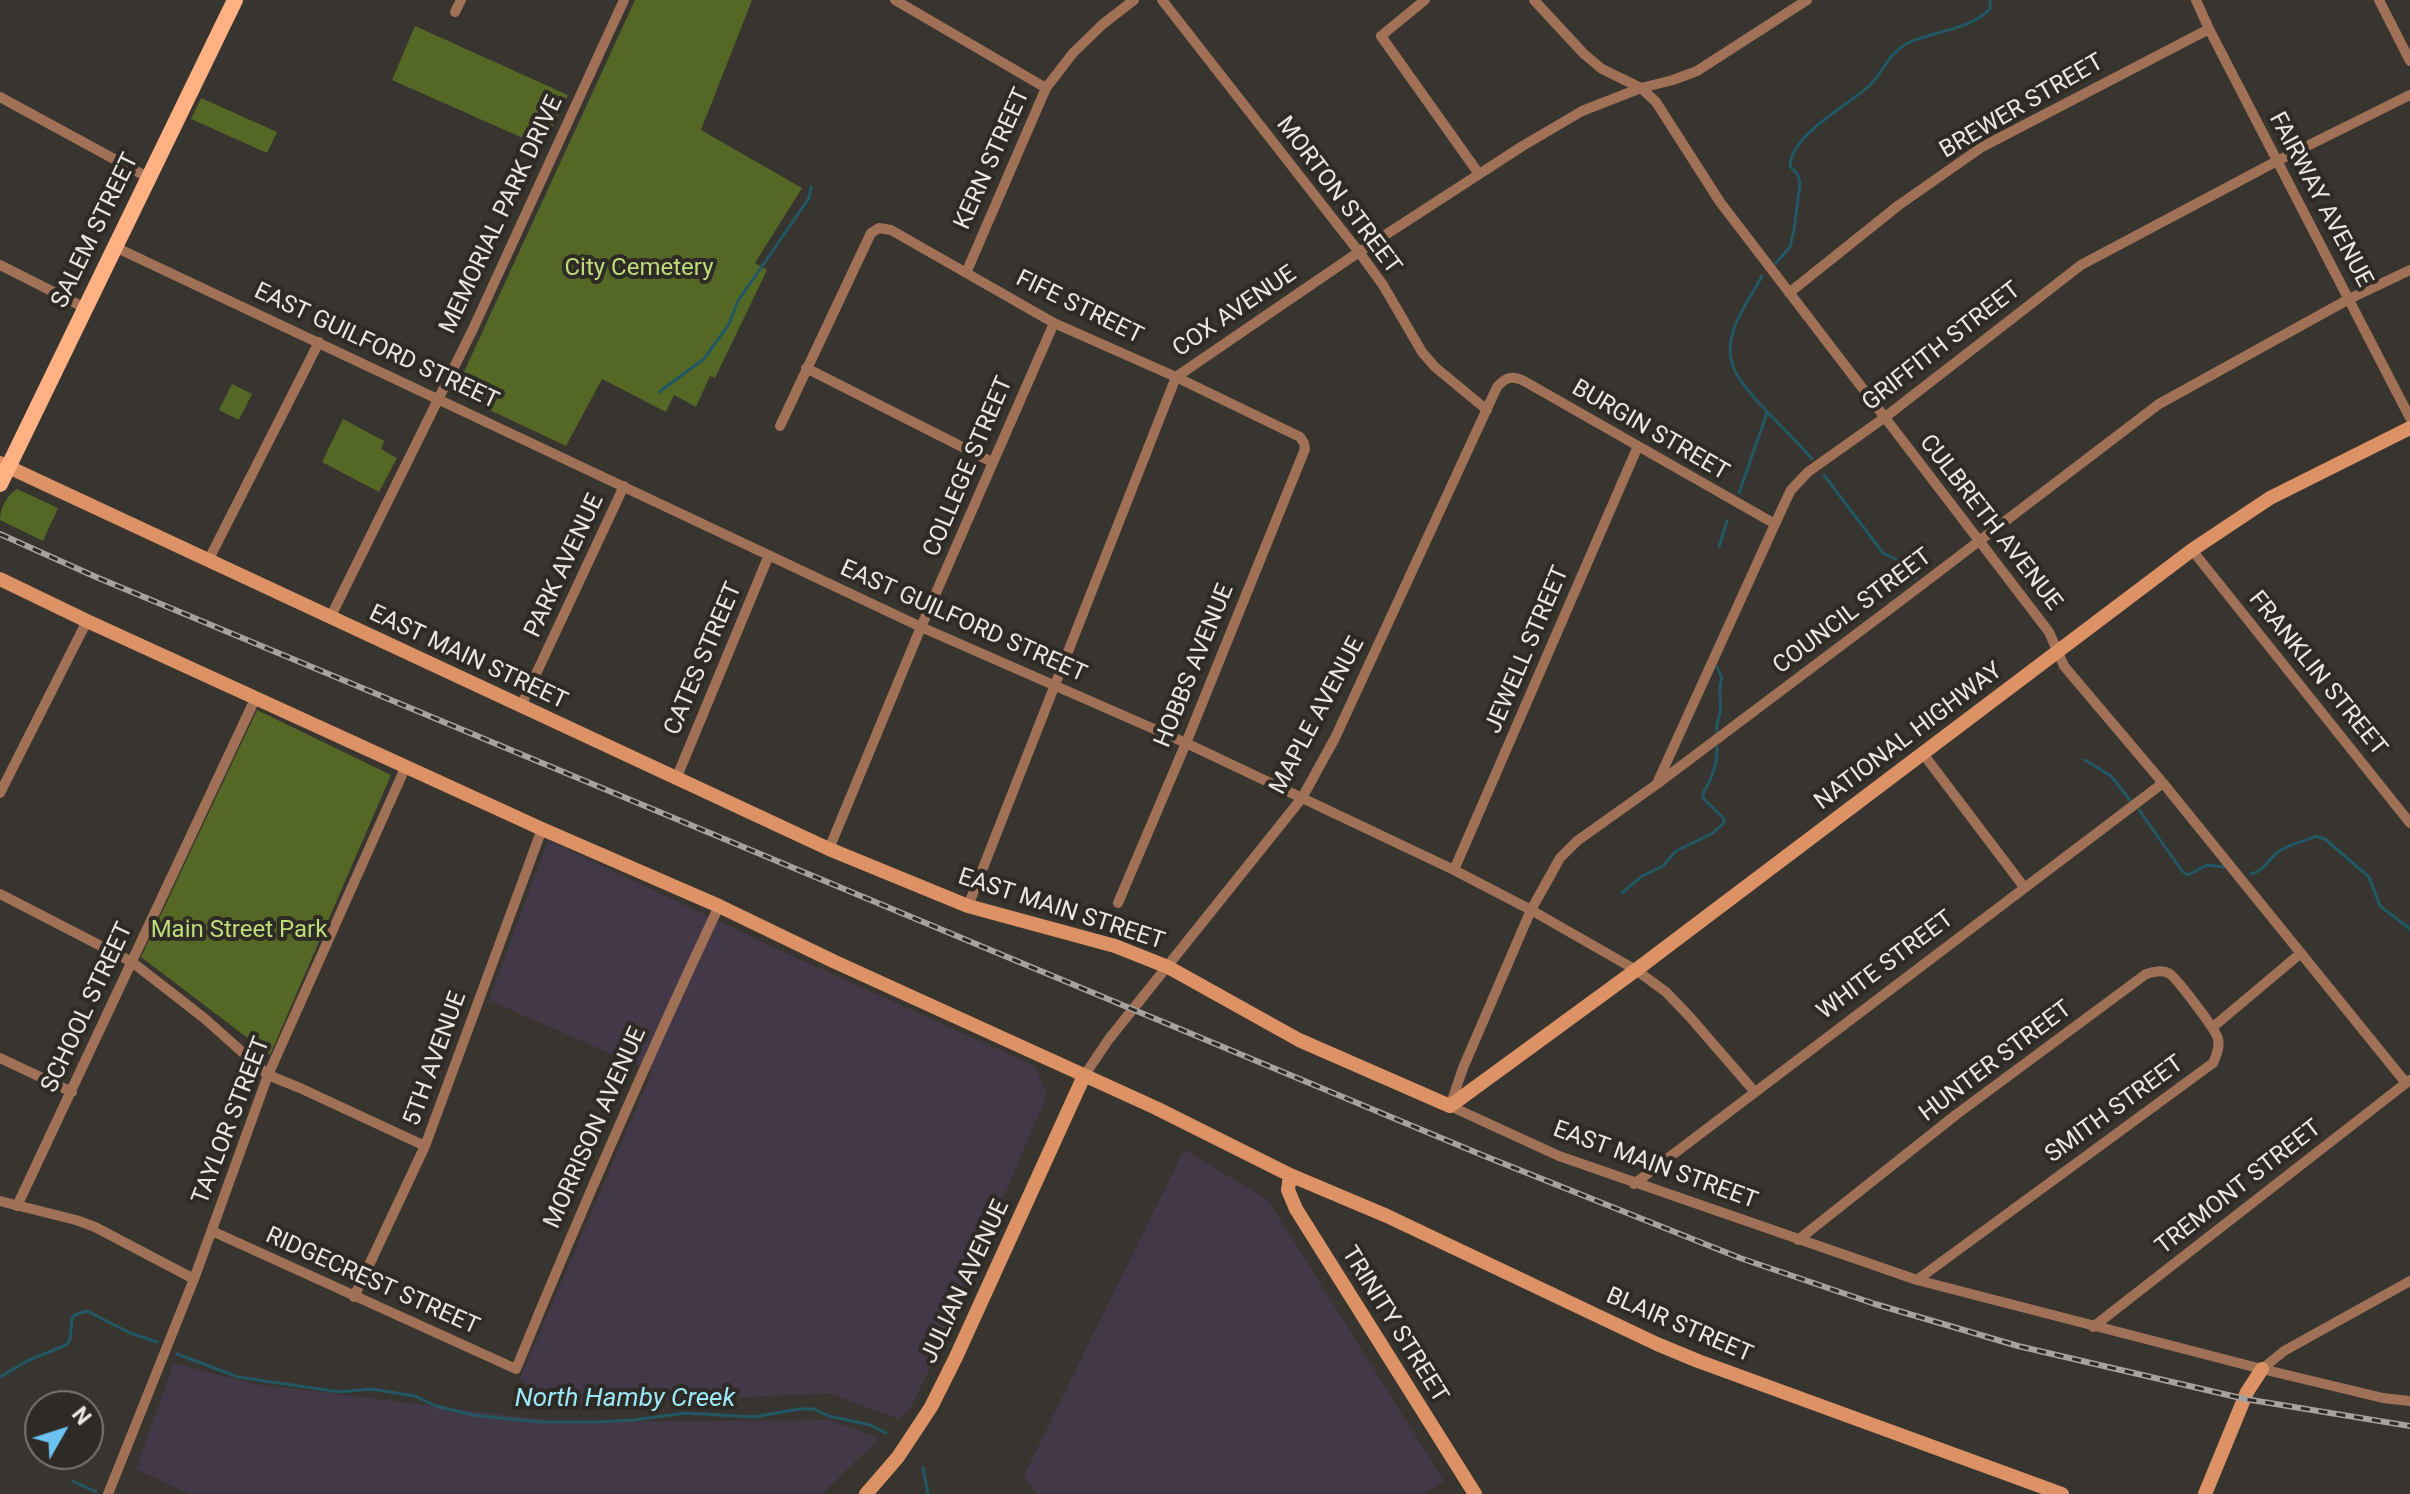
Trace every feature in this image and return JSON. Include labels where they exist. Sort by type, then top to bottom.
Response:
[{"type":"main road","name":"SALEM STREET","points":[[0,484],[4,465],[85,308],[235,0]]},
{"type":"street","points":[[455,12],[461,0]]},
{"type":"street","name":"MEMORIAL PARK DRIVE","points":[[330,618],[473,329],[624,0]]},
{"type":"street","points":[[895,0],[1046,88]]},
{"type":"street","name":"KERN STREET","points":[[966,273],[1046,88],[1073,53],[1134,0]]},
{"type":"street","name":"MORTON STREET","points":[[1162,0],[1359,252],[1383,285],[1422,352],[1435,367],[1487,410]]},
{"type":"street","points":[[1425,0],[1381,36],[1479,174]]},
{"type":"street","name":"CULBRETH AVENUE","points":[[1534,0],[1584,54],[1602,69],[1641,88],[1656,102],[1720,202],[2049,632],[2064,666],[2408,1081]]},
{"type":"street","name":"COX AVENUE","points":[[968,906],[1176,377],[1359,252],[1582,111],[1697,71],[1807,0]]},
{"type":"street","name":"FAIRWAY AVENUE","points":[[2196,0],[2410,418]]},
{"type":"street","points":[[2379,0],[2410,61]]},
{"type":"street","name":"BREWER STREET","points":[[1789,293],[1899,205],[1982,147],[2209,29]]},
{"type":"street","name":"GRIFFITH STREET","points":[[1657,784],[1791,490],[1808,472],[1884,418],[2081,265],[2277,161],[2410,95]]},
{"type":"street","points":[[0,97],[149,178]]},
{"type":"street","name":"FIFE STREET","points":[[806,368],[871,233],[879,228],[891,230],[1054,323],[1176,377],[1300,437],[1304,443]]},
{"type":"street","name":"EAST GUILFORD STREET","points":[[115,247],[921,627],[1186,743],[1454,870],[1636,970],[1674,1000],[1754,1091]]},
{"type":"street","points":[[0,265],[85,308]]},
{"type":"street","name":"COUNCIL STREET","points":[[1450,1106],[1463,1068],[1531,910],[1560,858],[1577,841],[1657,784],[2159,404],[2349,299],[2410,270]]},
{"type":"street","name":"COLLEGE STREET","points":[[829,849],[921,627],[1054,323]]},
{"type":"street","points":[[208,561],[319,342]]},
{"type":"street","points":[[780,426],[806,368],[992,462]]},
{"type":"street","name":"BURGIN STREET","points":[[1505,379],[1515,377],[1524,381],[1775,524]]},
{"type":"street","name":"MAPLE AVENUE","points":[[1084,1076],[1109,1039],[1302,798],[1335,738],[1497,387],[1505,379]]},
{"type":"street","name":"NATIONAL HIGHWAY","points":[[1450,1106],[1924,755],[2192,550],[2270,498],[2410,428]]},
{"type":"street","name":"HOBBS AVENUE","points":[[1118,903],[1300,462],[1304,443]]},
{"type":"street","name":"JEWELL STREET","points":[[1454,870],[1638,446]]},
{"type":"street","name":"EAST MAIN STREET","points":[[4,465],[829,849],[968,906],[1115,946],[1168,967],[1299,1040],[1559,1156],[1917,1280],[2262,1369],[2383,1398],[2410,1401]]},
{"type":"street","name":"PARK AVENUE","points":[[521,706],[624,486]]},
{"type":"street","name":"FRANKLIN STREET","points":[[2192,550],[2410,823]]},
{"type":"street","name":"CATES STREET","points":[[676,779],[769,555]]},
{"type":"street","points":[[0,579],[542,829],[719,906],[1180,1119],[1290,1175]]},
{"type":"street","points":[[0,793],[87,621]]},
{"type":"street","name":"SCHOOL STREET","points":[[17,1206],[256,697]]},
{"type":"street","points":[[1924,755],[2024,887]]},
{"type":"street","name":"TAYLOR STREET","points":[[108,1494],[194,1279],[268,1075],[406,766]]},
{"type":"street","name":"WHITE STREET","points":[[1634,1184],[2163,783]]},
{"type":"street","name":"5TH AVENUE","points":[[354,1297],[425,1146],[542,829]]},
{"type":"street","points":[[0,894],[132,962],[204,1018],[268,1075],[425,1146]]},
{"type":"street","name":"MORRISON AVENUE","points":[[516,1369],[599,1170],[719,906]]},
{"type":"street","points":[[2213,1027],[2301,953]]},
{"type":"street","name":"HUNTER STREET","points":[[1798,1240],[1957,1114],[2146,974],[2158,971],[2170,974],[2213,1027]]},
{"type":"street","name":"SMITH STREET","points":[[1917,1280],[2213,1063],[2218,1054],[2219,1040],[2213,1027]]},
{"type":"street","points":[[0,1058],[72,1092]]},
{"type":"street","name":"JULIAN AVENUE","points":[[866,1494],[898,1457],[931,1407],[1084,1076]]},
{"type":"street","name":"TREMONT STREET","points":[[2093,1327],[2408,1081]]},
{"type":"street","name":"TRINITY STREET","points":[[1290,1175],[1288,1190],[1296,1209],[1475,1494]]},
{"type":"street","name":"BLAIR STREET","points":[[1290,1175],[1387,1216],[1698,1361],[2062,1494]]},
{"type":"street","points":[[0,1201],[95,1227],[194,1279]]},
{"type":"street","name":"RIDGECREST STREET","points":[[212,1231],[516,1369]]},
{"type":"street","points":[[2205,1494],[2247,1392],[2262,1369],[2284,1351],[2410,1281]]},
{"type":"shaded area","points":[[548,840],[1035,1066],[1047,1095],[943,1339],[911,1408],[898,1419],[829,1393],[544,1407],[520,1378],[652,1072],[489,1000]]},
{"type":"shaded area","points":[[1184,1150],[1268,1200],[1444,1481],[1423,1494],[1036,1494],[1024,1475]]},
{"type":"shaded area","points":[[174,1363],[254,1384],[564,1422],[830,1420],[879,1438],[822,1494],[189,1494],[136,1469]]},
{"type":"green space","name":"City Cemetery","points":[[635,0],[752,0],[701,130],[802,188],[755,263],[767,270],[715,378],[710,376],[696,407],[674,395],[666,412],[602,379],[566,446],[460,396],[457,387]]},
{"type":"green space","points":[[415,26],[568,95],[543,147],[392,80]]},
{"type":"green space","points":[[201,98],[277,132],[267,153],[191,119]]},
{"type":"green space","points":[[232,384],[252,394],[239,420],[219,410]]},
{"type":"green space","points":[[343,419],[384,441],[381,449],[397,458],[379,492],[322,462]]},
{"type":"green space","points":[[17,489],[58,508],[43,541],[0,520],[5,502]]},
{"type":"green space","name":"Main Street Park","points":[[257,710],[391,775],[270,1055],[141,957]]},
{"type":"waterway","points":[[1776,263],[1790,247],[1794,230],[1800,183],[1790,166],[1800,143],[1822,121],[1870,85],[1900,48],[1916,39],[1981,17],[1990,9],[1990,0]]},
{"type":"waterway","points":[[659,392],[704,359],[729,324],[738,301],[809,198],[811,187]]},
{"type":"waterway","points":[[1762,276],[1735,325],[1730,355],[1732,363],[1744,386],[1812,459]]},
{"type":"waterway","points":[[1739,493],[1767,413]]},
{"type":"waterway","points":[[1824,475],[1883,553],[1903,563],[1915,578]]},
{"type":"waterway","points":[[1719,547],[1727,521]]},
{"type":"waterway","points":[[1717,667],[1722,679],[1717,732]]},
{"type":"waterway","points":[[1622,893],[1642,876],[1663,866],[1676,851],[1713,833],[1724,823],[1724,819],[1703,798],[1715,765],[1717,747]]},
{"type":"waterway","points":[[2085,760],[2111,776],[2130,800]]},
{"type":"waterway","points":[[2139,810],[2182,871],[2188,875],[2207,865],[2224,867]]},
{"type":"waterway","points":[[2251,874],[2286,847],[2316,836],[2325,839],[2369,877],[2380,906],[2410,929]]},
{"type":"waterway","name":"North Hamby Creek","points":[[0,1377],[27,1361],[66,1345],[70,1340],[72,1318],[87,1311],[130,1333],[157,1342]]},
{"type":"waterway","name":"North Hamby Creek","points":[[177,1354],[238,1377],[339,1392],[371,1389],[415,1396],[436,1406],[473,1415],[541,1422],[596,1422],[686,1413],[754,1417],[814,1409],[829,1416],[870,1425],[886,1433]]},
{"type":"waterway","name":"North Hamby Creek","points":[[923,1468],[928,1494]]},
{"type":"waterway","points":[[73,1481],[96,1492]]},
{"type":"railway","points":[[0,534],[96,577],[1482,1155],[1740,1258],[1875,1304],[2018,1346],[2245,1399],[2410,1426]]}]
